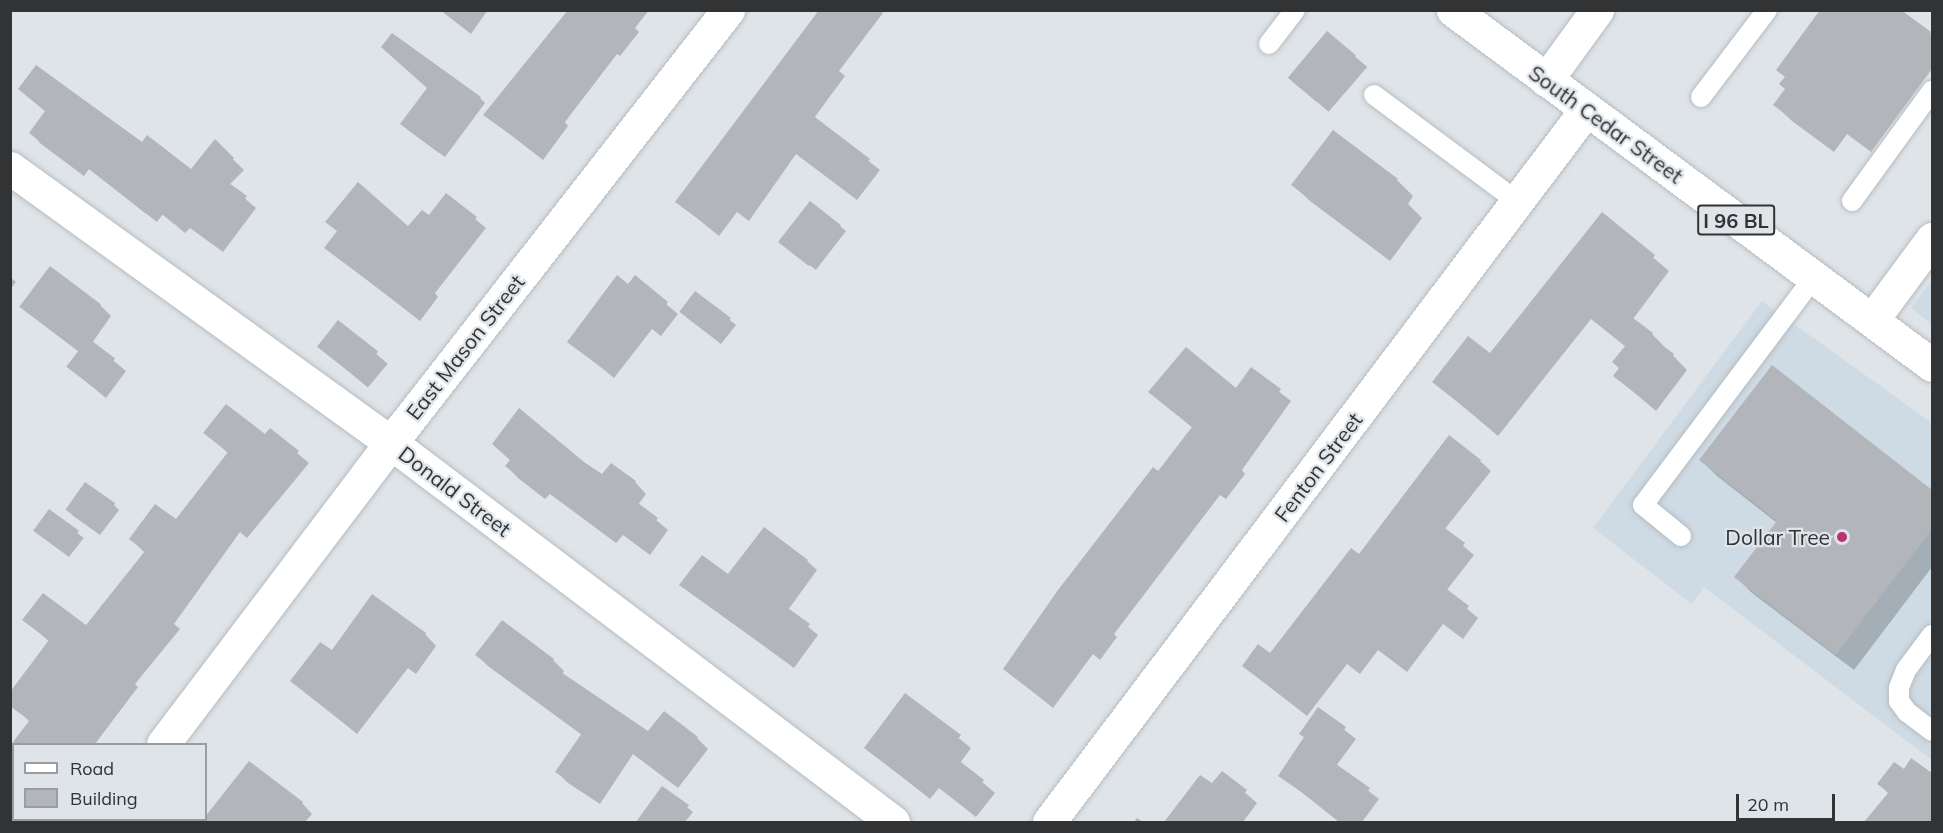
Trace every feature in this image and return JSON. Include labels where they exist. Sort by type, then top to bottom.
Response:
[{"type":"street","name":"East Mason Street","points":[[164,743],[391,443],[728,10]]},
{"type":"street","name":"South Cedar Street","points":[[1454,10],[1932,365]]},
{"type":"street","points":[[1546,80],[1597,10]]},
{"type":"street","name":"Fenton Street","points":[[1048,822],[1586,110]]},
{"type":"street","name":"Donald Street","points":[[10,168],[391,443],[893,822]]},
{"type":"street","points":[[1872,320],[1932,239]]},
{"type":"lane","points":[[1269,44],[1295,10]]},
{"type":"lane","points":[[1701,97],[1767,10]]},
{"type":"lane","points":[[1852,201],[1932,92]]},
{"type":"lane","points":[[1374,95],[1518,202]]},
{"type":"lane","points":[[1681,536],[1643,505],[1814,277]]},
{"type":"lane","points":[[1932,635],[1906,670],[1899,687],[1899,700],[1907,712],[1932,732]]},
{"type":"shaded area","points":[[1932,280],[1932,325],[1911,308]]},
{"type":"shaded area","points":[[1762,301],[1932,423],[1932,760],[1704,587],[1692,604],[1593,528]]},
{"type":"building","points":[[568,10],[638,10],[608,47],[606,45],[555,111],[558,114],[532,150],[483,115]]},
{"type":"building","points":[[819,10],[866,10],[829,60],[836,65],[803,108],[870,159],[846,191],[785,145],[738,212],[726,203],[708,226],[675,202]]},
{"type":"building","points":[[1820,10],[1901,10],[1931,32],[1854,137],[1830,119],[1817,137],[1773,105],[1785,89],[1779,84],[1785,77],[1776,70]]},
{"type":"building","points":[[1327,31],[1356,55],[1317,102],[1288,78]]},
{"type":"building","points":[[392,33],[481,97],[439,153],[400,124],[427,88],[381,47]]},
{"type":"building","points":[[36,65],[142,142],[147,135],[191,169],[215,139],[234,158],[218,175],[247,196],[211,242],[179,218],[174,224],[158,211],[162,205],[160,207],[153,202],[145,213],[78,160],[73,166],[29,133],[45,111],[18,89]]},
{"type":"building","points":[[1333,130],[1398,179],[1390,188],[1407,201],[1372,246],[1291,185]]},
{"type":"building","points":[[358,182],[408,226],[422,210],[429,215],[446,193],[477,217],[425,283],[429,286],[410,312],[324,248],[337,231],[325,222]]},
{"type":"building","points":[[810,201],[841,225],[809,266],[778,242]]},
{"type":"building","points":[[1602,212],[1655,255],[1617,306],[1653,333],[1651,337],[1674,354],[1640,397],[1613,376],[1619,368],[1612,362],[1626,345],[1576,305],[1483,422],[1432,382],[1468,336],[1490,353]]},
{"type":"building","points":[[50,266],[101,305],[70,345],[19,307]]},
{"type":"building","points":[[617,275],[628,284],[635,275],[668,302],[649,326],[640,318],[602,368],[567,342]]},
{"type":"building","points":[[695,291],[731,318],[715,339],[679,312]]},
{"type":"building","points":[[338,320],[378,351],[357,378],[317,347]]},
{"type":"building","points":[[88,338],[115,358],[93,387],[66,367]]},
{"type":"building","points":[[1186,347],[1236,388],[1251,367],[1281,389],[1232,459],[1236,462],[1215,490],[1209,485],[1104,623],[1108,626],[1089,650],[1082,645],[1041,698],[1003,669],[1058,590],[1153,467],[1158,471],[1192,427],[1148,392]]},
{"type":"building","points":[[1772,365],[1932,490],[1932,529],[1836,655],[1734,577],[1777,521],[1699,460]]},
{"type":"building","points":[[226,404],[265,434],[270,428],[299,451],[273,486],[270,484],[235,528],[228,522],[164,613],[170,617],[125,673],[128,675],[91,725],[95,728],[84,743],[60,743],[10,706],[10,692],[49,640],[22,620],[43,593],[86,625],[145,551],[129,539],[155,504],[176,519],[228,452],[203,433]]},
{"type":"building","points":[[519,408],[584,462],[602,474],[611,463],[636,481],[626,494],[658,518],[638,545],[611,524],[604,533],[538,483],[533,489],[505,466],[510,460],[492,444]]},
{"type":"building","points":[[1449,435],[1481,460],[1434,520],[1465,543],[1436,581],[1469,606],[1451,629],[1432,615],[1396,662],[1367,641],[1349,665],[1336,655],[1296,707],[1242,666],[1258,644],[1270,653],[1351,548],[1359,554]]},
{"type":"building","points":[[85,482],[115,503],[96,531],[65,510]]},
{"type":"building","points":[[49,509],[79,531],[63,553],[33,531]]},
{"type":"building","points":[[764,527],[808,560],[778,601],[810,624],[784,660],[679,585],[702,555],[728,574]]},
{"type":"building","points":[[372,594],[426,633],[405,663],[396,657],[345,724],[290,681],[320,642],[332,650]]},
{"type":"building","points":[[502,620],[554,659],[549,664],[648,731],[664,711],[698,737],[666,778],[621,744],[588,794],[555,772],[582,733],[475,655]]},
{"type":"building","points":[[905,693],[961,735],[948,752],[984,780],[965,806],[927,778],[918,789],[864,748]]},
{"type":"building","points":[[1318,707],[1346,727],[1326,757],[1370,788],[1345,822],[1278,776],[1304,737],[1299,734]]},
{"type":"building","points":[[1911,758],[1932,773],[1932,822],[1877,784],[1894,762],[1904,769]]},
{"type":"building","points":[[249,761],[303,802],[287,822],[201,822],[207,821],[207,814]]},
{"type":"building","points":[[1222,771],[1247,790],[1223,822],[1164,822],[1200,775],[1212,783]]},
{"type":"building","points":[[662,786],[689,805],[676,822],[636,822]]},
{"type":"place","name":"Dollar Tree","points":[[1842,537]]}]
